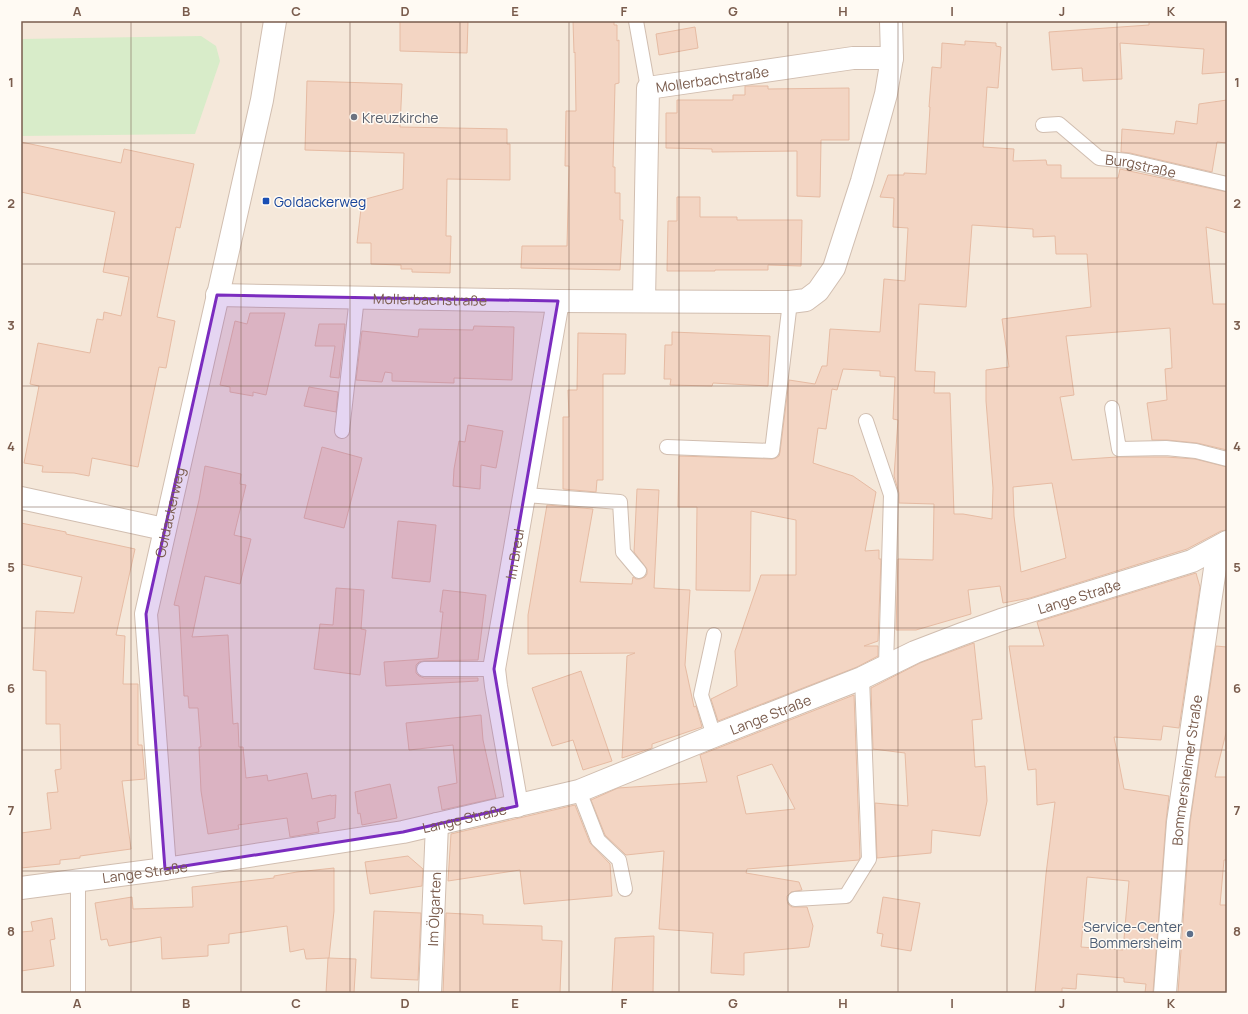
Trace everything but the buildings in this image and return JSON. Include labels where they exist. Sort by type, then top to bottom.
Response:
[{"type":"street","name":"Goldackerweg","points":[[165,869],[146,614],[262,100],[273,21]]},
{"type":"street","name":"Mollerbachstraße","points":[[217,295],[558,301],[790,302],[806,300],[818,291],[834,268],[862,181],[886,94],[892,58],[891,21]]},
{"type":"street","name":"Mollerbachstraße","points":[[644,301],[648,88],[854,58],[892,58]]},
{"type":"street","name":"Im Breul","points":[[518,806],[494,669],[558,301]]},
{"type":"street","points":[[21,498],[164,530]]},
{"type":"street","name":"Lange Straße","points":[[21,888],[165,869],[403,832],[579,791],[862,678],[915,652],[1000,620],[1192,561],[1222,545]]},
{"type":"street","name":"Bommersheimer Straße","points":[[1164,993],[1178,822],[1222,545]]},
{"type":"street","name":"Im Ölgarten","points":[[430,993],[438,824]]},
{"type":"lane","points":[[636,21],[648,88]]},
{"type":"lane","name":"Burgstraße","points":[[1043,125],[1059,124],[1099,158],[1128,161],[1227,184]]},
{"type":"lane","points":[[342,431],[357,297]]},
{"type":"lane","points":[[667,447],[772,451],[790,302]]},
{"type":"lane","points":[[1112,408],[1119,449],[1166,448],[1196,451],[1227,459]]},
{"type":"lane","points":[[866,421],[891,495],[886,666]]},
{"type":"lane","points":[[525,495],[620,502],[622,552],[639,571]]},
{"type":"lane","points":[[714,635],[702,695],[714,736]]},
{"type":"lane","points":[[424,669],[494,669]]},
{"type":"lane","points":[[795,899],[846,896],[869,860],[862,678]]},
{"type":"lane","points":[[579,791],[598,840],[619,860],[625,889]]},
{"type":"lane","points":[[78,880],[78,993]]},
{"type":"highlighted area","points":[[217,295],[558,301],[494,669],[517,806],[403,832],[165,869],[146,614]]},
{"type":"shaded area","points":[[21,21],[1227,21],[1227,993],[21,993]]},
{"type":"green space","points":[[201,36],[216,46],[220,61],[195,134],[21,136],[21,39]]},
{"type":"place","name":"Kreuzkirche","points":[[354,117]]},
{"type":"place","name":"Goldackerweg","points":[[266,201]]},
{"type":"place","name":"Service-Center Bommersheim","points":[[1190,934]]}]
